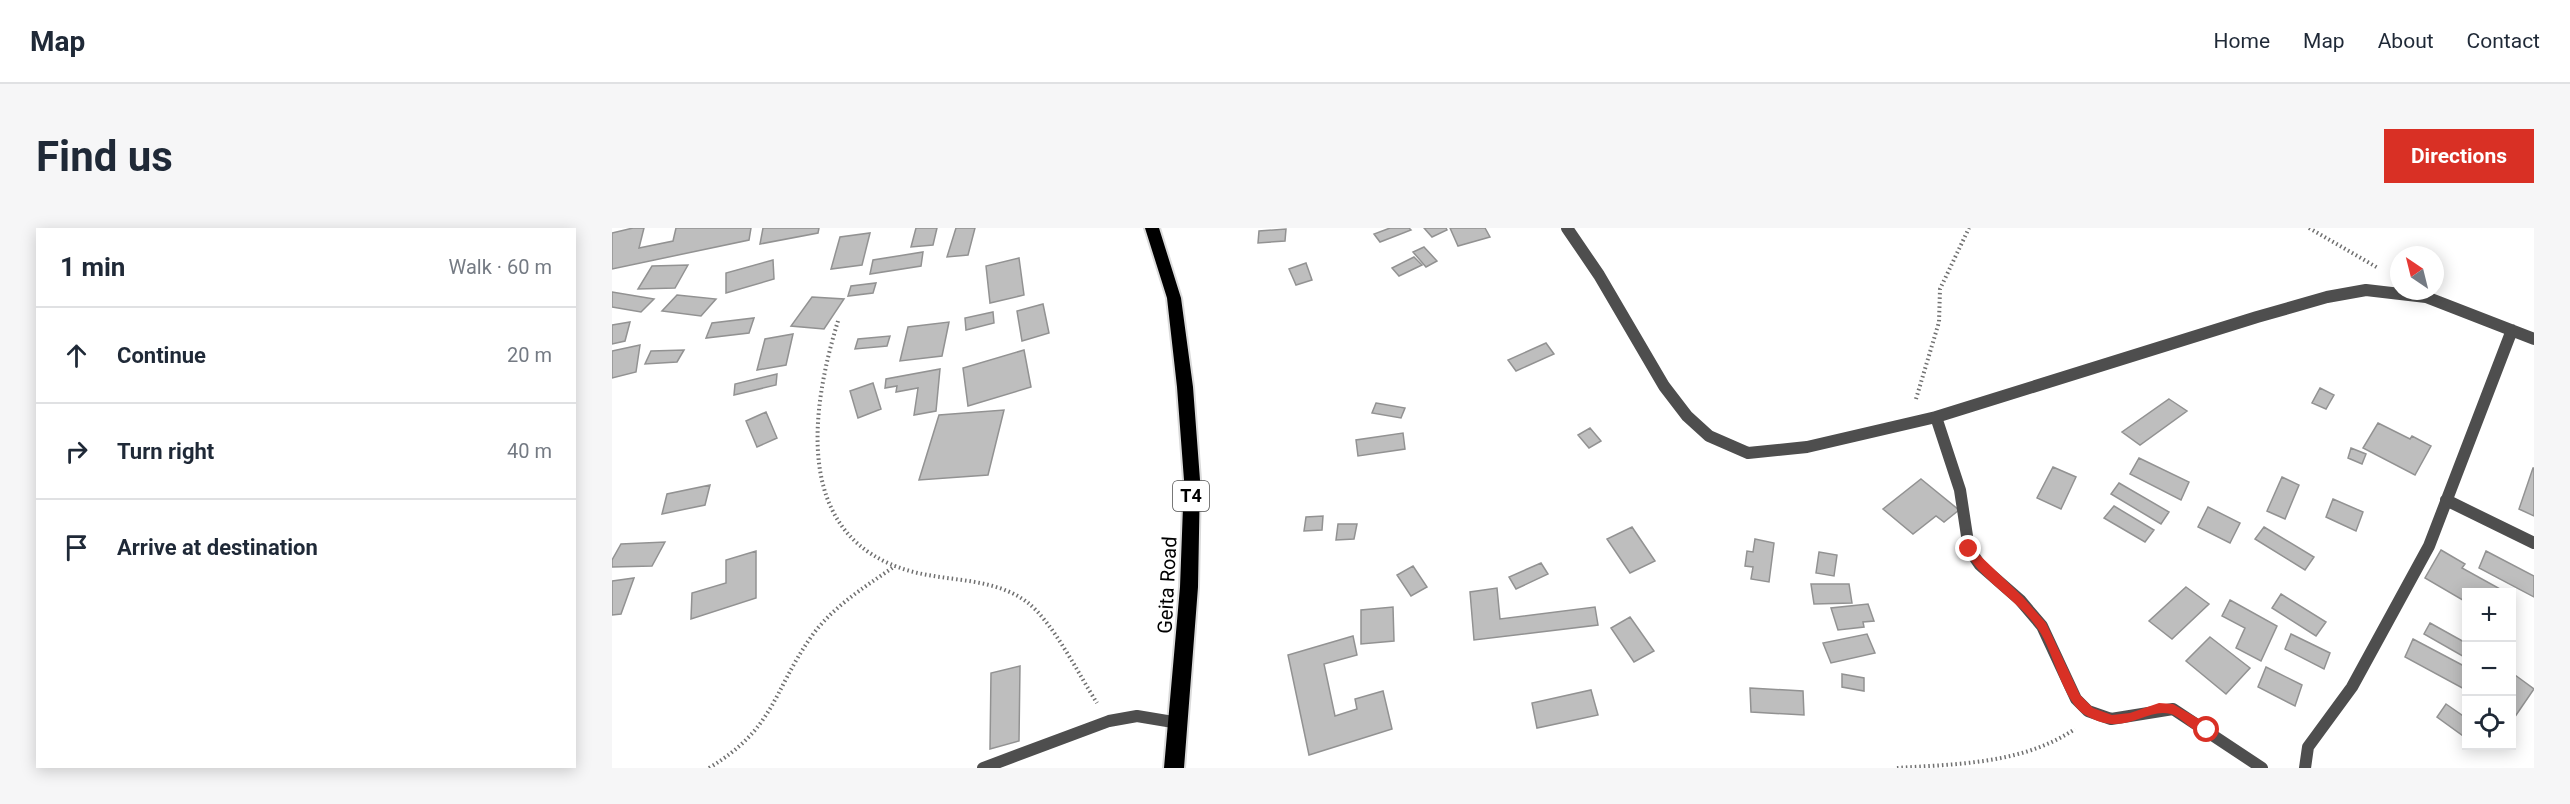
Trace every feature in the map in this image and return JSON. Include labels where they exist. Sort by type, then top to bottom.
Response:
[{"type":"highway","name":"Geita Road","points":[[1152,228],[1174,298],[1192,480],[1189,587],[1174,768]]},
{"type":"street","points":[[1567,228],[1599,274],[1664,386],[1686,416],[1709,436],[1748,453],[1807,447],[1936,417],[2257,317],[2327,297],[2366,290],[2426,297],[2534,339]]},
{"type":"street","points":[[2305,768],[2308,747],[2352,687],[2382,636],[2429,546],[2512,330]]},
{"type":"street","points":[[1936,417],[1960,490],[1969,549],[1980,565],[2020,600],[2042,626],[2058,654],[2076,699],[2090,712],[2112,720],[2130,718],[2159,708],[2173,709],[2262,768]]},
{"type":"street","points":[[2446,500],[2534,543]]},
{"type":"street","points":[[983,768],[1109,721],[1137,716],[1179,723]]},
{"type":"path","points":[[1910,423],[1939,322],[1940,289],[1969,228]]},
{"type":"path","points":[[2309,228],[2384,272]]},
{"type":"path","points":[[838,321],[823,365],[817,404],[817,446],[822,489],[838,523],[849,538],[865,552],[895,566],[990,585],[1014,593],[1028,601],[1040,613],[1109,721]]},
{"type":"path","points":[[709,768],[737,752],[761,728],[800,656],[826,619],[839,606],[895,566]]},
{"type":"path","points":[[1897,768],[2025,753],[2047,747],[2063,739],[2090,712]]},
{"type":"building","points":[[644,228],[639,248],[673,241],[676,228],[751,228],[749,240],[612,269],[612,233]]},
{"type":"building","points":[[763,228],[819,228],[818,233],[760,244]]},
{"type":"building","points":[[916,228],[937,228],[933,245],[911,247]]},
{"type":"building","points":[[956,228],[975,228],[968,255],[947,257]]},
{"type":"building","points":[[1390,228],[1409,228],[1411,230],[1380,242],[1374,234]]},
{"type":"building","points":[[1424,228],[1446,228],[1447,230],[1432,237]]},
{"type":"building","points":[[1450,228],[1485,228],[1490,237],[1458,246]]},
{"type":"building","points":[[1286,229],[1285,241],[1258,243],[1259,231]]},
{"type":"building","points":[[870,233],[862,265],[831,269],[840,237]]},
{"type":"building","points":[[1424,247],[1437,261],[1426,267],[1413,252]]},
{"type":"building","points":[[923,252],[921,266],[870,274],[873,260]]},
{"type":"building","points":[[1414,257],[1422,265],[1399,276],[1392,268]]},
{"type":"building","points":[[1019,258],[1024,295],[990,303],[986,266]]},
{"type":"building","points":[[773,260],[774,279],[726,293],[726,273]]},
{"type":"building","points":[[1306,263],[1312,280],[1296,285],[1289,269]]},
{"type":"building","points":[[688,265],[675,288],[638,289],[652,266]]},
{"type":"building","points":[[876,283],[873,293],[848,296],[851,286]]},
{"type":"building","points":[[612,292],[654,299],[641,312],[612,307]]},
{"type":"building","points":[[677,295],[716,299],[701,316],[662,311]]},
{"type":"building","points":[[812,297],[844,299],[824,329],[791,326]]},
{"type":"building","points":[[1043,304],[1049,333],[1022,341],[1017,311]]},
{"type":"building","points":[[993,312],[994,323],[966,330],[965,318]]},
{"type":"building","points":[[754,318],[749,333],[706,338],[712,323]]},
{"type":"building","points":[[630,322],[625,341],[612,344],[612,325]]},
{"type":"building","points":[[949,322],[942,356],[900,361],[908,327]]},
{"type":"building","points":[[793,334],[786,365],[757,370],[765,339]]},
{"type":"building","points":[[890,336],[887,346],[855,349],[858,339]]},
{"type":"building","points":[[1546,343],[1554,354],[1516,371],[1508,360]]},
{"type":"building","points":[[640,345],[636,372],[612,378],[612,351]]},
{"type":"building","points":[[684,350],[677,362],[645,364],[651,351]]},
{"type":"building","points":[[1024,350],[1031,387],[968,406],[963,368]]},
{"type":"building","points":[[940,369],[936,411],[914,415],[918,388],[896,392],[897,386],[885,388],[886,379]]},
{"type":"building","points":[[777,374],[776,385],[734,395],[735,384]]},
{"type":"building","points":[[873,383],[881,409],[858,418],[850,391]]},
{"type":"building","points":[[2320,388],[2334,395],[2326,409],[2312,403]]},
{"type":"building","points":[[2169,399],[2187,411],[2140,445],[2122,432]]},
{"type":"building","points":[[1376,403],[1405,408],[1401,418],[1372,413]]},
{"type":"building","points":[[1004,410],[988,475],[919,480],[939,415]]},
{"type":"building","points":[[766,412],[777,438],[757,447],[746,421]]},
{"type":"building","points":[[2378,423],[2410,439],[2412,436],[2431,446],[2415,475],[2363,448]]},
{"type":"building","points":[[1590,428],[1601,441],[1589,448],[1578,435]]},
{"type":"building","points":[[1403,433],[1405,449],[1358,456],[1356,440]]},
{"type":"building","points":[[2351,448],[2366,454],[2362,464],[2348,458]]},
{"type":"building","points":[[2139,458],[2189,482],[2181,500],[2130,474]]},
{"type":"building","points":[[2053,467],[2076,477],[2061,509],[2037,498]]},
{"type":"building","points":[[2534,468],[2534,516],[2519,509]]},
{"type":"building","points":[[2282,477],[2299,485],[2285,519],[2267,511]]},
{"type":"building","points":[[1921,479],[1959,510],[1944,522],[1936,516],[1913,534],[1883,509]]},
{"type":"building","points":[[2119,483],[2169,512],[2161,524],[2111,494]]},
{"type":"building","points":[[710,485],[705,505],[662,514],[667,494]]},
{"type":"building","points":[[2333,499],[2363,512],[2356,531],[2326,517]]},
{"type":"building","points":[[2114,506],[2154,530],[2145,542],[2104,518]]},
{"type":"building","points":[[2208,507],[2240,523],[2230,543],[2198,527]]},
{"type":"building","points":[[1323,516],[1322,530],[1304,531],[1306,517]]},
{"type":"building","points":[[1338,524],[1357,524],[1354,539],[1336,540]]},
{"type":"building","points":[[1632,527],[1655,561],[1630,573],[1607,539]]},
{"type":"building","points":[[2264,527],[2314,557],[2305,570],[2255,539]]},
{"type":"building","points":[[1755,539],[1774,543],[1769,582],[1751,579],[1753,567],[1745,566],[1747,551],[1753,552]]},
{"type":"building","points":[[665,542],[652,566],[612,567],[612,560],[621,544]]},
{"type":"building","points":[[2441,550],[2465,564],[2462,568],[2498,588],[2462,588],[2462,600],[2425,578]]},
{"type":"building","points":[[756,551],[756,598],[691,619],[692,593],[726,583],[726,560]]},
{"type":"building","points":[[2486,551],[2534,576],[2534,597],[2479,568]]},
{"type":"building","points":[[1819,552],[1837,555],[1834,576],[1816,573]]},
{"type":"building","points":[[1541,563],[1548,574],[1516,589],[1509,577]]},
{"type":"building","points":[[1413,566],[1427,587],[1411,596],[1397,575]]},
{"type":"building","points":[[634,578],[621,614],[612,615],[612,581]]},
{"type":"building","points":[[1811,584],[1849,584],[1852,603],[1814,604]]},
{"type":"building","points":[[2186,587],[2209,604],[2172,639],[2149,621]]},
{"type":"building","points":[[1497,588],[1500,619],[1595,607],[1598,625],[1474,640],[1470,592]]},
{"type":"building","points":[[2281,594],[2326,622],[2316,636],[2272,608]]},
{"type":"building","points":[[2230,600],[2277,626],[2261,661],[2236,648],[2245,628],[2222,616]]},
{"type":"building","points":[[1868,604],[1874,621],[1863,622],[1864,627],[1838,630],[1831,608]]},
{"type":"building","points":[[1393,607],[1394,641],[1361,644],[1361,610]]},
{"type":"building","points":[[1630,617],[1654,651],[1634,662],[1611,628]]},
{"type":"building","points":[[2430,623],[2462,641],[2462,656],[2424,634]]},
{"type":"building","points":[[1867,634],[1875,653],[1831,663],[1823,643]]},
{"type":"building","points":[[2291,634],[2330,653],[2324,669],[2285,649]]},
{"type":"building","points":[[1353,636],[1357,655],[1324,664],[1335,716],[1357,709],[1355,699],[1383,691],[1392,729],[1309,755],[1288,655]]},
{"type":"building","points":[[2210,637],[2250,668],[2226,694],[2186,661]]},
{"type":"building","points":[[2413,639],[2462,665],[2462,688],[2405,657]]},
{"type":"building","points":[[1020,666],[1019,741],[990,749],[991,673]]},
{"type":"building","points":[[2266,667],[2302,685],[2295,706],[2258,687]]},
{"type":"building","points":[[1842,674],[1864,678],[1864,691],[1842,687]]},
{"type":"building","points":[[2516,676],[2534,689],[2516,715]]},
{"type":"building","points":[[1750,688],[1803,691],[1804,715],[1751,712]]},
{"type":"building","points":[[1591,690],[1598,715],[1537,728],[1532,703]]},
{"type":"building","points":[[2446,704],[2462,715],[2462,735],[2437,717]]},
{"type":"route","points":[[1969,549],[1980,565],[2020,600],[2042,626],[2058,654],[2076,699],[2082,706],[2098,717],[2112,720],[2130,718],[2159,708],[2173,709],[2207,730]]}]
